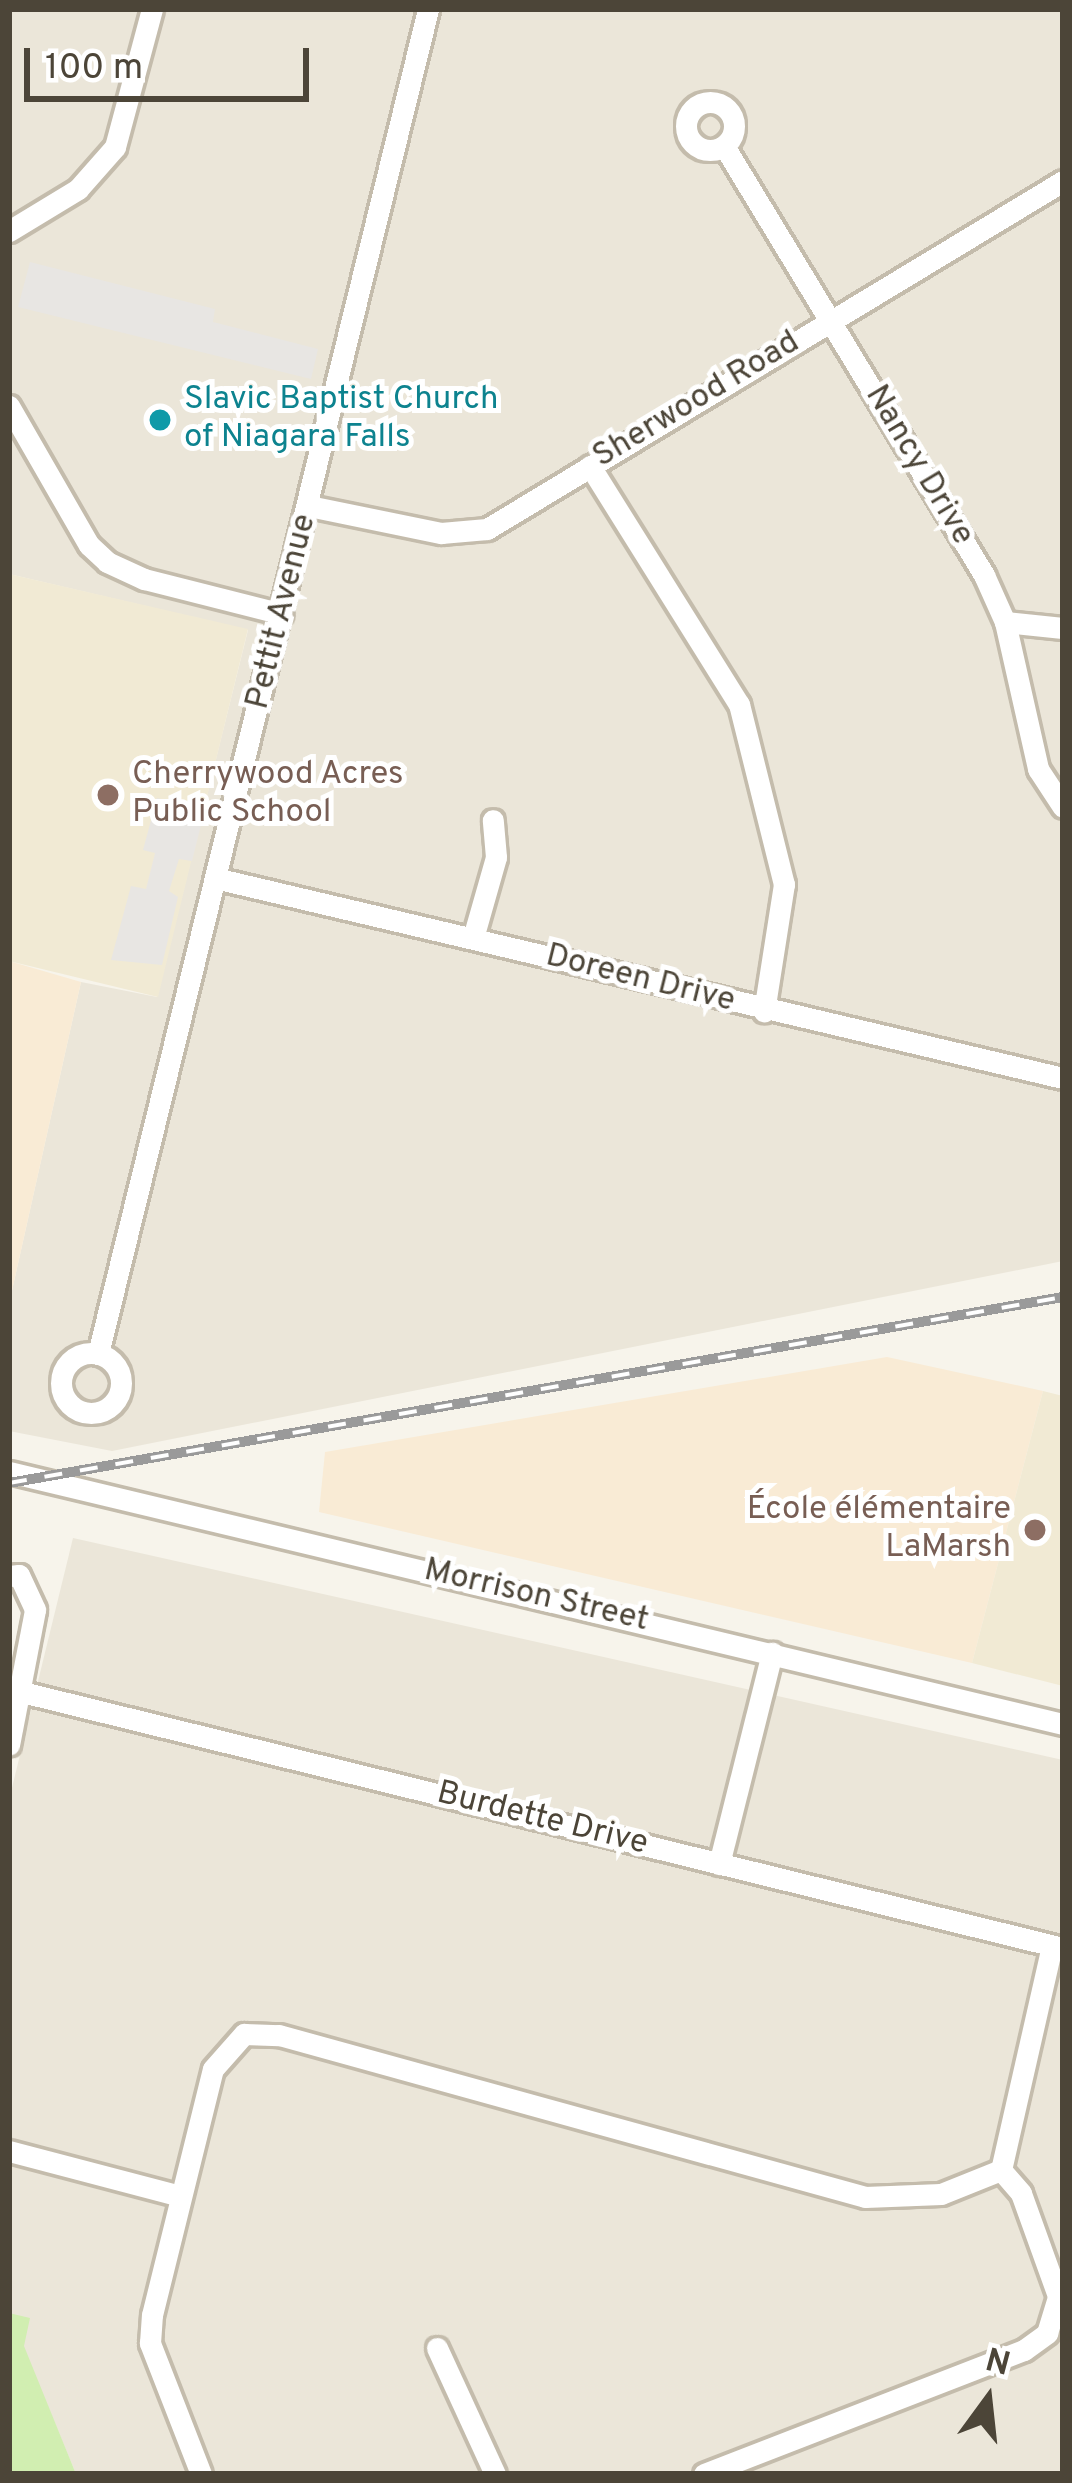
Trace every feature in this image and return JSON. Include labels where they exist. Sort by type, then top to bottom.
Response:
[{"type":"street","points":[[9,231],[78,189],[115,147],[152,9]]},
{"type":"street","name":"Pettit Avenue","points":[[98,1354],[219,879],[428,9]]},
{"type":"street","name":"Nancy Drive","points":[[724,146],[985,575],[1005,622],[1038,769],[1063,807]]},
{"type":"street","name":"Sherwood Road","points":[[309,506],[463,534],[487,529],[1063,181]]},
{"type":"street","points":[[9,406],[88,545],[107,562],[126,574],[282,614]]},
{"type":"street","points":[[590,466],[739,704],[784,884],[764,1011]]},
{"type":"street","points":[[1005,622],[1063,628]]},
{"type":"street","points":[[472,938],[496,857],[493,820]]},
{"type":"street","name":"Doreen Drive","points":[[219,879],[1063,1078]]},
{"type":"street","name":"Morrison Street","points":[[9,1472],[1063,1724]]},
{"type":"street","points":[[9,1745],[35,1610],[14,1576]]},
{"type":"street","points":[[719,1864],[772,1653]]},
{"type":"street","name":"Burdette Drive","points":[[22,1692],[1058,1947]]},
{"type":"street","points":[[1000,2170],[1058,1947]]},
{"type":"street","points":[[202,2474],[150,2343],[180,2196],[213,2069],[244,2034],[296,2040],[865,2198],[941,2194],[1000,2170]]},
{"type":"street","points":[[9,2151],[180,2196]]},
{"type":"street","points":[[704,2474],[1024,2350],[1047,2332],[1058,2296],[1022,2193],[1000,2170]]},
{"type":"street","points":[[437,2348],[495,2474]]},
{"type":"shaded area","points":[[9,9],[1063,9],[1063,1261],[112,1451],[9,1431],[9,1304],[81,982],[157,997],[248,630],[9,574]]},
{"type":"shaded area","points":[[30,262],[215,309],[213,322],[318,349],[311,379],[18,307]]},
{"type":"shaded area","name":"Cherrywood Acres Public School","points":[[9,574],[248,629],[158,997],[9,961]]},
{"type":"shaded area","points":[[157,798],[205,809],[192,861],[179,859],[169,891],[178,897],[162,965],[111,960],[131,886],[146,889],[155,853],[143,850]]},
{"type":"shaded area","points":[[9,961],[81,982],[9,1304]]},
{"type":"shaded area","points":[[887,1357],[1043,1391],[972,1663],[319,1512],[325,1452]]},
{"type":"shaded area","name":"École élémentaire LaMarsh","points":[[1043,1391],[1063,1396],[1063,1686],[972,1663]]},
{"type":"shaded area","points":[[73,1538],[1063,1760],[1063,2474],[76,2474],[9,2313],[9,1800]]},
{"type":"green space","points":[[9,2313],[30,2318],[24,2346],[76,2474],[9,2474]]},
{"type":"railway","points":[[9,1483],[1063,1297]]},
{"type":"place","name":"Slavic Baptist Church of Niagara Falls","points":[[160,420]]},
{"type":"place","name":"Cherrywood Acres Public School","points":[[108,795]]},
{"type":"place","name":"École élémentaire LaMarsh","points":[[1035,1530]]}]
